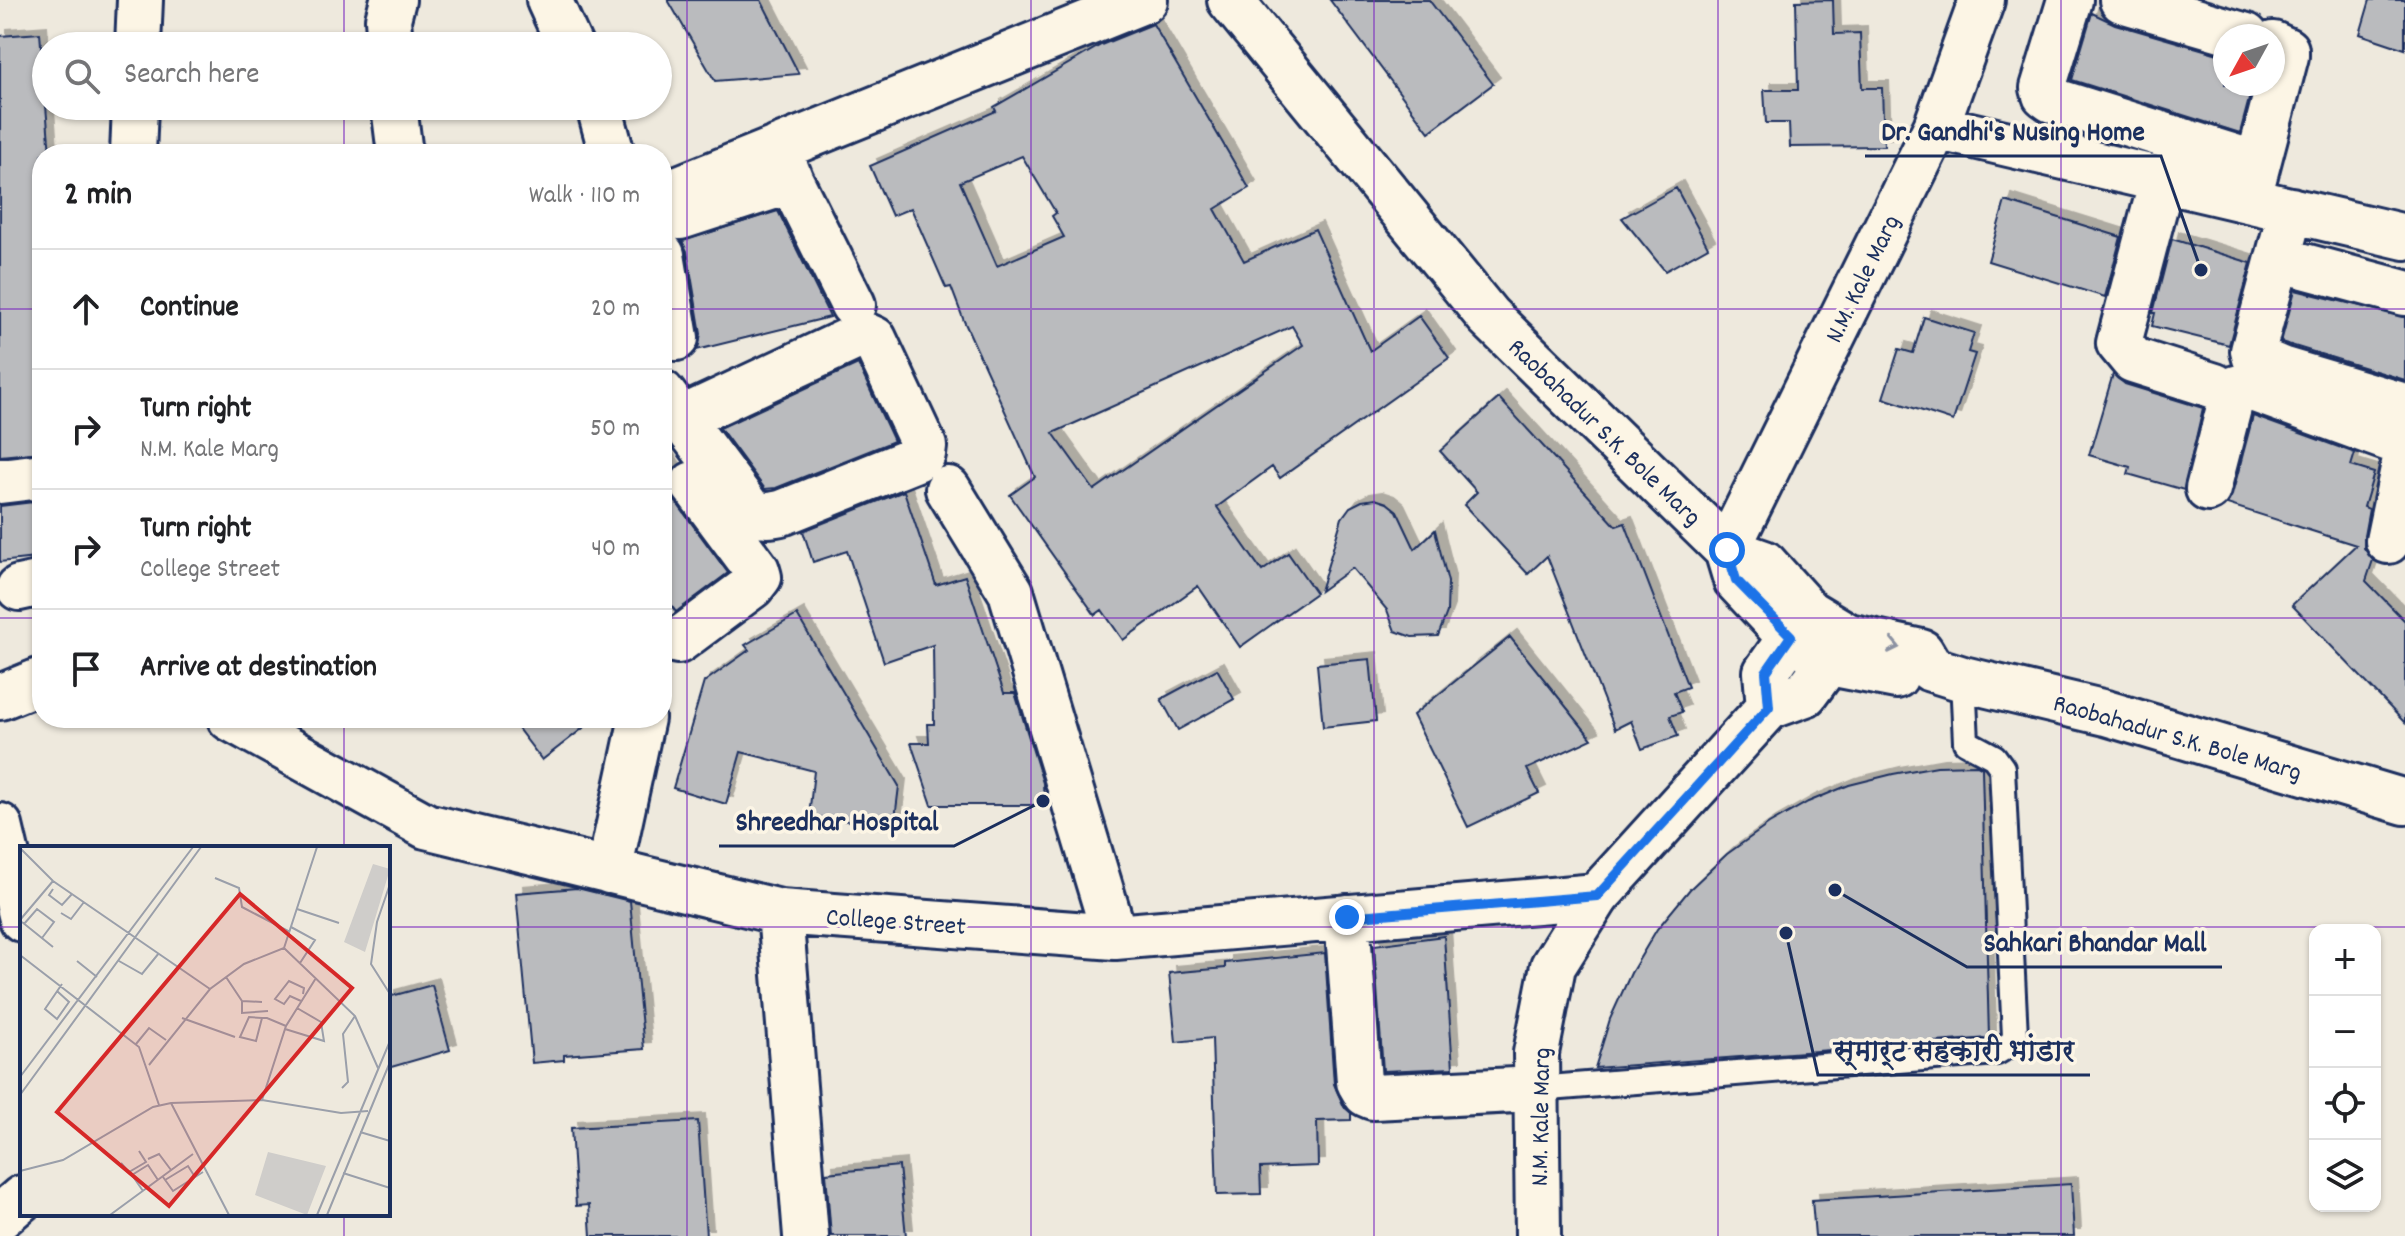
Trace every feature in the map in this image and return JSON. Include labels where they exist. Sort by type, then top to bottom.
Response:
[{"type":"street","points":[[139,32],[140,0]]},
{"type":"street","points":[[389,32],[388,19],[393,0]]},
{"type":"street","points":[[549,0],[564,32]]},
{"type":"street","points":[[672,217],[1145,0]]},
{"type":"street","name":"Raobahadur S.K. Bole Marg","points":[[1230,0],[1488,316],[1727,550],[1764,563],[1800,624],[1838,650],[1916,680],[1947,674],[2106,713],[2405,802]]},
{"type":"street","name":"N.M. Kale Marg","points":[[1727,550],[1936,127],[1982,0]]},
{"type":"street","points":[[2070,0],[2043,88],[2045,95],[2052,100],[2265,194],[2405,237]]},
{"type":"street","points":[[2122,0],[2213,26]]},
{"type":"street","points":[[2280,96],[2265,194],[2215,386],[2199,485],[2236,388],[2277,383],[2405,406]]},
{"type":"street","points":[[133,144],[134,120]]},
{"type":"street","points":[[396,120],[399,144]]},
{"type":"street","points":[[603,120],[609,144]]},
{"type":"street","points":[[1936,127],[2162,180],[2265,194]]},
{"type":"street","points":[[672,192],[784,164]]},
{"type":"street","points":[[784,164],[853,305]]},
{"type":"street","points":[[2162,180],[2119,343],[2133,360],[2215,386]]},
{"type":"street","points":[[2265,194],[2278,259],[2253,351],[2255,358],[2277,383],[2398,442],[2405,456],[2388,541]]},
{"type":"street","points":[[2278,259],[2405,293]]},
{"type":"street","points":[[672,314],[676,338]]},
{"type":"street","points":[[672,416],[863,334],[874,339],[924,446],[923,454],[916,459],[784,512],[771,516],[758,515],[748,508],[672,422]]},
{"type":"street","points":[[672,425],[759,577],[752,586],[672,636]]},
{"type":"street","points":[[0,481],[32,477]]},
{"type":"street","points":[[948,489],[1011,592],[1115,937]]},
{"type":"street","points":[[1800,624],[1766,672],[1769,707],[1805,694],[1838,650]]},
{"type":"street","points":[[0,697],[32,684]]},
{"type":"street","name":"N.M. Kale Marg","points":[[1538,1236],[1536,1053],[1553,966],[1597,896],[1769,707]]},
{"type":"street","name":"College Street","points":[[248,728],[426,826],[780,912],[1115,937],[1597,896]]},
{"type":"street","points":[[609,871],[640,728]]},
{"type":"street","points":[[0,826],[20,911]]},
{"type":"street","points":[[780,912],[806,1236]]},
{"type":"street","points":[[1347,917],[1359,1082],[1366,1094],[1373,1097],[1537,1089]]},
{"type":"street","points":[[0,1217],[20,1200]]},
{"type":"lane","points":[[1537,1089],[1997,1052],[2012,1043],[2015,1036],[2002,768],[1994,757],[1966,742],[1947,674]]},
{"type":"building","points":[[668,0],[761,0],[799,74],[715,81]]},
{"type":"building","points":[[1330,0],[1429,0],[1493,84],[1429,132]]},
{"type":"building","points":[[1833,0],[1834,34],[1860,33],[1862,88],[1882,88],[1884,146],[1790,147],[1789,123],[1766,123],[1764,90],[1798,90],[1796,1]]},
{"type":"building","points":[[2370,0],[2405,0],[2405,49],[2360,34]]},
{"type":"building","points":[[2092,13],[2115,24],[2213,53],[2213,96],[2250,96],[2240,133],[2072,80]]},
{"type":"building","points":[[1153,24],[1249,188],[1215,209],[1244,261],[1315,229],[1370,351],[1419,316],[1449,358],[1280,478],[1272,467],[1217,507],[1262,571],[1288,553],[1316,593],[1240,647],[1198,586],[1123,640],[1102,610],[1095,615],[1010,495],[1035,477],[951,287],[946,288],[911,208],[892,216],[870,166],[996,111],[994,107],[1101,45]],"holes":[[[1022,156],[1056,213],[1052,216],[1064,237],[997,266],[960,182]],[[1292,326],[1303,345],[1094,490],[1053,433]]]},
{"type":"building","points":[[32,34],[32,120],[47,120],[49,144],[32,144],[32,453],[0,456],[0,36]]},
{"type":"building","points":[[1676,188],[1708,247],[1665,271],[1622,218]]},
{"type":"building","points":[[2005,201],[2121,237],[2105,297],[1988,261]]},
{"type":"building","points":[[778,211],[830,317],[697,350],[701,334],[687,251],[682,241]]},
{"type":"building","points":[[2172,239],[2251,263],[2229,345],[2152,326]]},
{"type":"building","points":[[2295,290],[2405,317],[2405,380],[2281,342]]},
{"type":"building","points":[[1924,317],[1974,333],[1968,352],[1975,354],[1953,421],[1883,398],[1899,349],[1913,353]]},
{"type":"building","points":[[858,364],[894,441],[776,488],[765,489],[720,428]]},
{"type":"building","points":[[2113,374],[2125,384],[2203,408],[2184,490],[2128,474],[2130,467],[2089,455]]},
{"type":"building","points":[[1499,398],[1616,526],[1625,523],[1688,687],[1674,692],[1682,712],[1670,716],[1678,736],[1642,749],[1631,721],[1615,729],[1547,556],[1528,574],[1464,505],[1477,492],[1440,451]]},
{"type":"building","points":[[2253,416],[2355,453],[2351,466],[2374,473],[2364,507],[2369,509],[2364,548],[2373,560],[2366,581],[2405,621],[2405,723],[2292,605],[2356,545],[2227,504]]},
{"type":"building","points":[[904,491],[936,585],[965,576],[1004,693],[1015,693],[1043,783],[1044,805],[932,805],[911,743],[929,743],[928,724],[934,724],[933,645],[884,662],[847,551],[813,562],[803,531]]},
{"type":"building","points":[[672,496],[728,573],[676,612],[672,607]]},
{"type":"building","points":[[1375,499],[1397,511],[1415,549],[1435,530],[1448,582],[1447,612],[1438,636],[1412,637],[1395,631],[1387,610],[1352,568],[1320,591],[1342,518],[1350,507]]},
{"type":"building","points":[[32,502],[32,558],[0,562],[0,506]]},
{"type":"building","points":[[797,615],[899,786],[894,827],[809,816],[814,771],[741,752],[726,804],[673,788],[704,682],[749,650],[745,645]]},
{"type":"building","points":[[1510,637],[1592,739],[1527,769],[1539,793],[1468,827],[1413,715]]},
{"type":"building","points":[[1370,659],[1376,721],[1323,727],[1317,664]]},
{"type":"building","points":[[1217,669],[1234,699],[1178,730],[1161,699]]},
{"type":"building","points":[[518,728],[583,728],[542,760]]},
{"type":"building","points":[[1977,765],[1982,768],[1989,1038],[1595,1068],[1610,1019],[1631,973],[1657,929],[1690,889],[1727,854],[1769,824],[1808,802],[1849,785],[1937,766]]},
{"type":"building","points":[[577,888],[630,901],[644,1049],[564,1055],[564,1060],[532,1063],[516,893]]},
{"type":"building","points":[[1444,936],[1453,1068],[1383,1071],[1374,945]]},
{"type":"building","points":[[1325,953],[1334,1084],[1344,1107],[1351,1113],[1351,1120],[1317,1121],[1318,1166],[1260,1168],[1261,1194],[1217,1195],[1212,1038],[1176,1042],[1169,973],[1225,968],[1225,963]]},
{"type":"building","points":[[432,985],[450,1050],[390,1067],[390,996]]},
{"type":"building","points":[[698,1121],[706,1236],[591,1236],[589,1205],[576,1206],[571,1128]]},
{"type":"building","points":[[899,1166],[906,1236],[831,1236],[826,1173]]},
{"type":"building","points":[[2071,1184],[2074,1236],[1815,1236],[1812,1200]]},
{"type":"place","name":"Dr. Gandhi's Nusing Home","points":[[2201,270]]},
{"type":"place","name":"Shreedhar Hospital","points":[[1043,801]]},
{"type":"place","name":"Sahkari Bhandar Mall","points":[[1835,890]]},
{"type":"place","name":"स्मार्ट सहकारी भांडार","points":[[1786,933]]},
{"type":"route","points":[[1347,917],[1597,896],[1769,707],[1766,672],[1791,636],[1736,580],[1727,550]]}]
